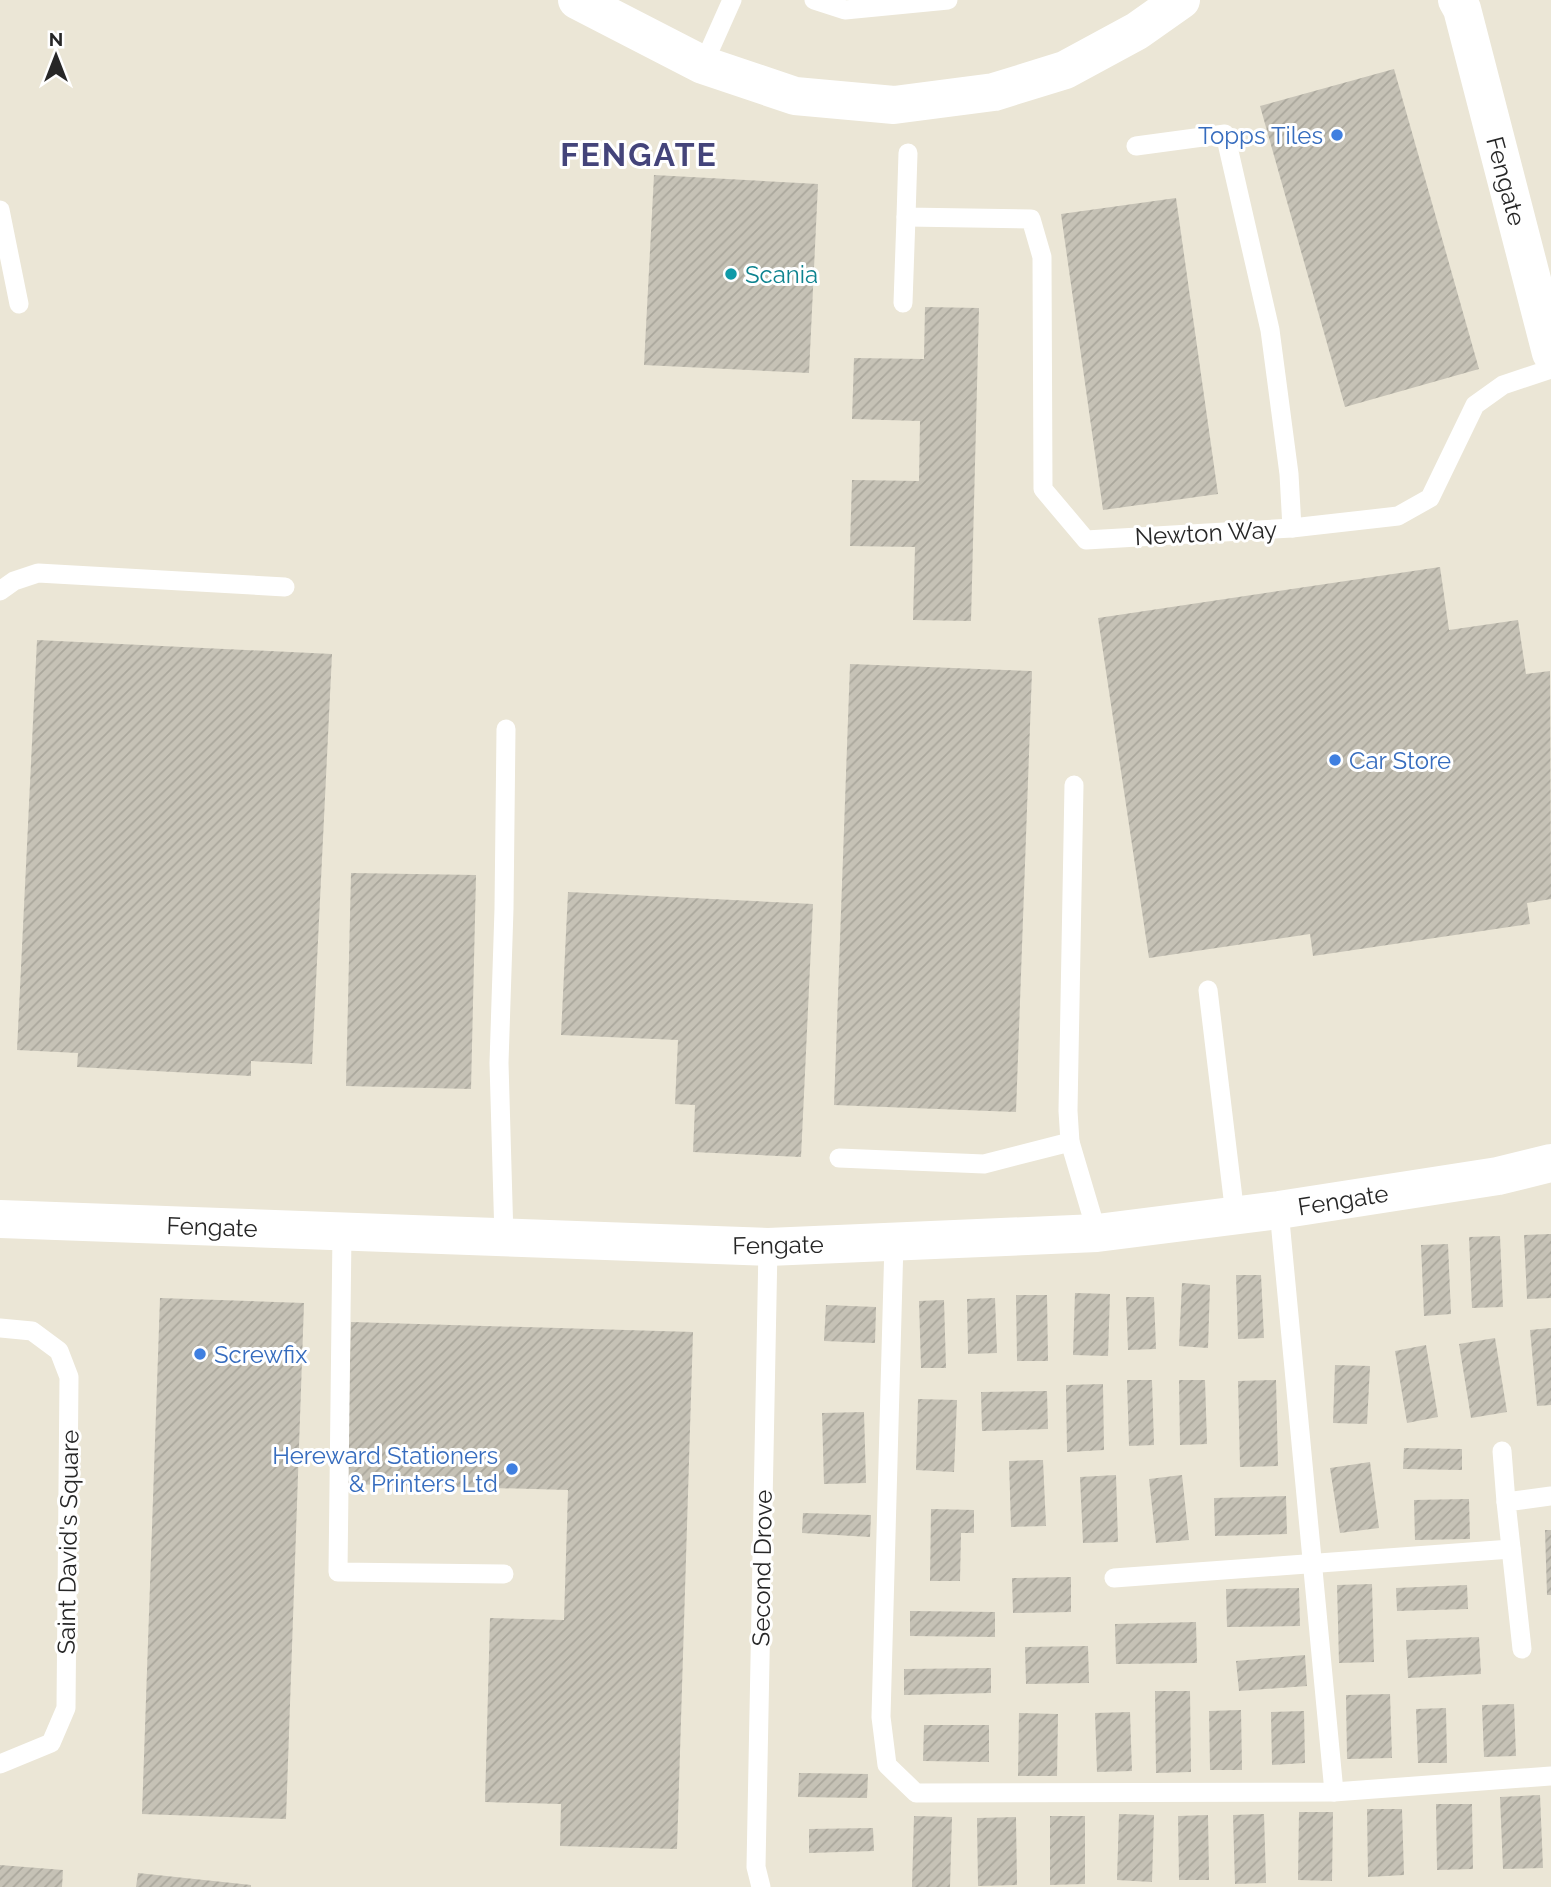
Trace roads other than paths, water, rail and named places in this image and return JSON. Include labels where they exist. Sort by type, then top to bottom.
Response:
[{"type":"street","points":[[578,0],[704,65],[795,96],[894,105],[994,92],[1065,70],[1137,31],[1181,0]]},
{"type":"street","name":"Fengate","points":[[1462,3],[1551,352]]},
{"type":"street","name":"Fengate","points":[[0,1219],[768,1247],[1097,1233],[1279,1210],[1498,1176],[1551,1163]]},
{"type":"lane","points":[[704,65],[732,0]]},
{"type":"lane","points":[[814,0],[845,10],[948,0]]},
{"type":"lane","points":[[1136,146],[1225,134],[1270,330],[1289,474],[1293,528]]},
{"type":"lane","points":[[903,303],[908,153]]},
{"type":"lane","points":[[0,210],[19,304]]},
{"type":"lane","name":"Newton Way","points":[[906,217],[1031,219],[1042,257],[1044,489],[1086,540],[1293,528],[1398,516],[1430,498],[1475,405],[1503,385],[1551,369]]},
{"type":"lane","points":[[0,591],[14,580],[38,573],[285,587]]},
{"type":"lane","points":[[504,1238],[499,1063],[506,729]]},
{"type":"lane","points":[[1074,785],[1068,1111],[1070,1142],[1097,1233]]},
{"type":"lane","points":[[1208,990],[1235,1215]]},
{"type":"lane","points":[[839,1158],[984,1164],[1070,1142]]},
{"type":"lane","points":[[1279,1210],[1334,1792]]},
{"type":"lane","points":[[342,1232],[338,1572],[504,1574]]},
{"type":"lane","points":[[894,1242],[881,1717],[887,1765],[916,1794],[1334,1792],[1551,1776]]},
{"type":"lane","name":"Second Drove","points":[[761,1887],[756,1867],[768,1247]]},
{"type":"lane","name":"Saint David's Square","points":[[0,1328],[32,1331],[59,1351],[69,1377],[66,1709],[51,1743],[0,1764]]},
{"type":"lane","points":[[1502,1451],[1522,1649]]},
{"type":"lane","points":[[1506,1502],[1551,1496]]},
{"type":"lane","points":[[1114,1578],[1511,1549]]},
{"type":"place","name":"Topps Tiles","points":[[1337,135]]},
{"type":"place","name":"Scania","points":[[731,274]]},
{"type":"place","name":"Car Store","points":[[1335,760]]},
{"type":"place","name":"Screwfix","points":[[200,1354]]},
{"type":"place","name":"Hereward Stationers & Printers Ltd","points":[[512,1469]]},
{"type":"district","name":"FENGATE","points":[[639,154]]}]
